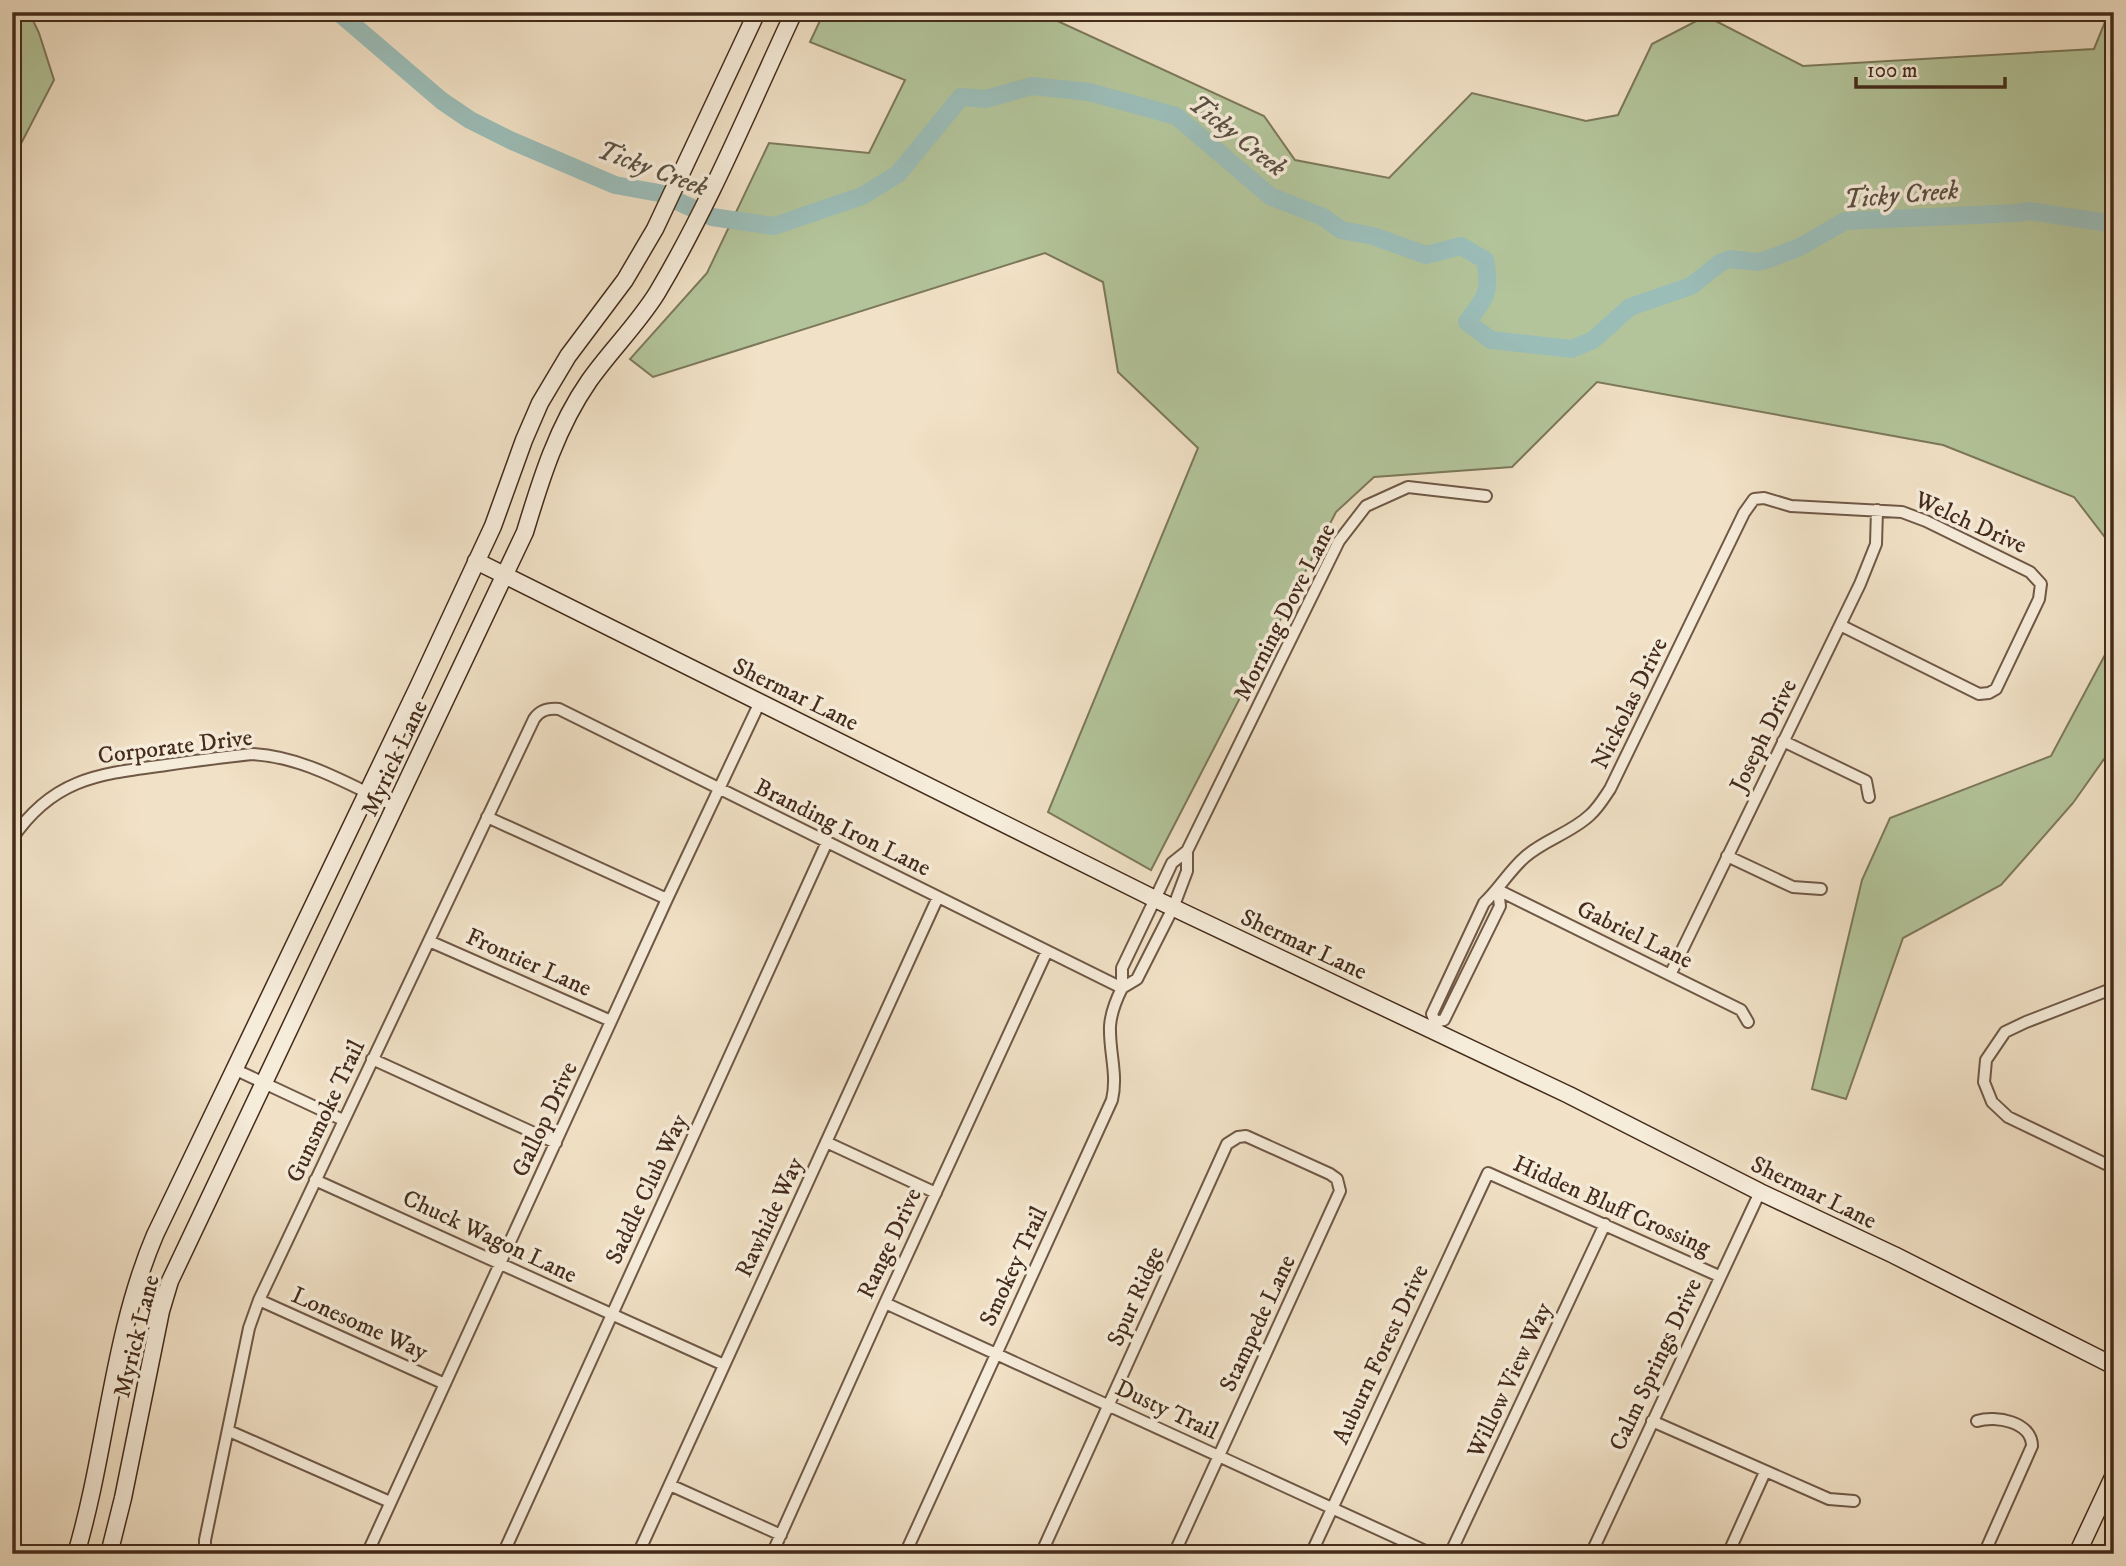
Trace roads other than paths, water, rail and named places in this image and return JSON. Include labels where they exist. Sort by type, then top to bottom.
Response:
[{"type":"street","name":"Myrick Lane","points":[[76,1554],[92,1499],[136,1283],[155,1235],[476,561],[540,403],[568,356],[625,280],[654,229],[757,12]]},
{"type":"street","name":"Myrick Lane","points":[[109,1554],[124,1498],[165,1295],[186,1246],[397,807],[525,532],[548,461],[567,416],[589,381],[655,296],[685,243],[794,12]]},
{"type":"street","name":"Morning Dove Lane","points":[[1173,908],[1186,871],[1187,851],[1339,541],[1366,506],[1408,487],[1486,496]]},
{"type":"street","name":"Welch Drive","points":[[1754,499],[1764,498],[1791,506],[1902,512],[2030,572],[2041,584],[2039,599],[1996,689],[1989,694],[1979,694],[1840,625]]},
{"type":"street","name":"Nickolas Drive","points":[[1433,1025],[1444,1020],[1500,906],[1498,890],[1524,858],[1591,815],[1611,789],[1744,513],[1754,499]]},
{"type":"street","name":"Joseph Drive","points":[[1670,975],[1840,625],[1876,544],[1877,510]]},
{"type":"street","name":"Shermar Lane","points":[[476,561],[1154,899],[1433,1025],[1760,1192],[1894,1255],[2114,1366]]},
{"type":"street","name":"Gallop Drive","points":[[367,1554],[760,702]]},
{"type":"street","name":"Branding Iron Lane","points":[[545,709],[559,709],[1122,988]]},
{"type":"street","name":"Gunsmoke Trail","points":[[205,1554],[205,1540],[249,1328],[259,1300],[534,719],[545,709]]},
{"type":"street","points":[[1783,741],[1866,781],[1869,797]]},
{"type":"street","name":"Corporate Drive","points":[[12,839],[33,812],[51,798],[94,776],[241,755],[289,759],[316,768],[397,807]]},
{"type":"street","points":[[487,817],[667,900]]},
{"type":"street","name":"Saddle Club Way","points":[[503,1554],[827,842]]},
{"type":"street","name":"Morning Dove Lane","points":[[1154,899],[1172,863],[1187,851]]},
{"type":"street","points":[[1727,856],[1793,887],[1821,889]]},
{"type":"street","name":"Gabriel Lane","points":[[1498,890],[1741,1010],[1748,1022]]},
{"type":"street","name":"Rawhide Way","points":[[638,1554],[938,897]]},
{"type":"street","name":"Smokey Trail","points":[[905,1554],[1112,1100],[1115,1069],[1110,1024],[1115,1001],[1122,988],[1122,968],[1154,899]]},
{"type":"street","name":"Smokey Trail","points":[[1122,988],[1137,979],[1173,908]]},
{"type":"street","name":"Frontier Lane","points":[[429,940],[611,1021]]},
{"type":"street","name":"Range Drive","points":[[772,1554],[884,1303],[1047,951]]},
{"type":"street","points":[[2114,988],[2026,1021],[2005,1032],[1986,1060],[1984,1082],[1992,1102],[2007,1117],[2114,1168]]},
{"type":"street","points":[[372,1059],[556,1143]]},
{"type":"street","points":[[234,1069],[343,1120]]},
{"type":"street","name":"Spur Ridge","points":[[1041,1554],[1227,1144],[1238,1137],[1253,1139],[1330,1174],[1340,1185]]},
{"type":"street","points":[[826,1142],[936,1193]]},
{"type":"street","name":"Hidden Bluff Crossing","points":[[1488,1173],[1719,1276]]},
{"type":"street","name":"Auburn Forest Drive","points":[[1311,1554],[1488,1173]]},
{"type":"street","name":"Chuck Wagon Lane","points":[[315,1180],[724,1366]]},
{"type":"street","name":"Stampede Lane","points":[[1174,1554],[1337,1200],[1340,1185]]},
{"type":"street","name":"Calm Springs Drive","points":[[1591,1554],[1760,1192]]},
{"type":"street","name":"Willow View Way","points":[[1450,1554],[1605,1224]]},
{"type":"street","name":"Lonesome Way","points":[[259,1300],[445,1384]]},
{"type":"street","name":"Dusty Trail","points":[[884,1303],[1432,1554]]},
{"type":"street","points":[[1977,1421],[1987,1418],[2007,1420],[2029,1431],[2032,1439],[2032,1446],[1984,1554]]},
{"type":"street","points":[[1653,1421],[1829,1499],[1854,1501]]},
{"type":"street","points":[[229,1431],[390,1503]]},
{"type":"street","points":[[1728,1554],[1765,1472]]},
{"type":"street","points":[[2077,1554],[2114,1475]]},
{"type":"street","points":[[670,1485],[781,1535]]},
{"type":"waterway","name":"Ticky Creek","points":[[338,12],[442,101],[470,120],[510,140],[615,185],[659,193],[712,217],[774,226],[862,196],[898,174],[961,97],[986,99],[1032,86],[1089,92],[1176,116],[1270,196],[1323,217],[1341,230],[1373,236],[1426,255],[1461,246],[1485,260],[1488,279],[1486,293],[1467,322],[1491,340],[1572,349],[1593,340],[1630,307],[1691,286],[1720,263],[1730,259],[1757,262],[1766,260],[1800,247],[1845,221],[2029,211],[2114,224]]}]
